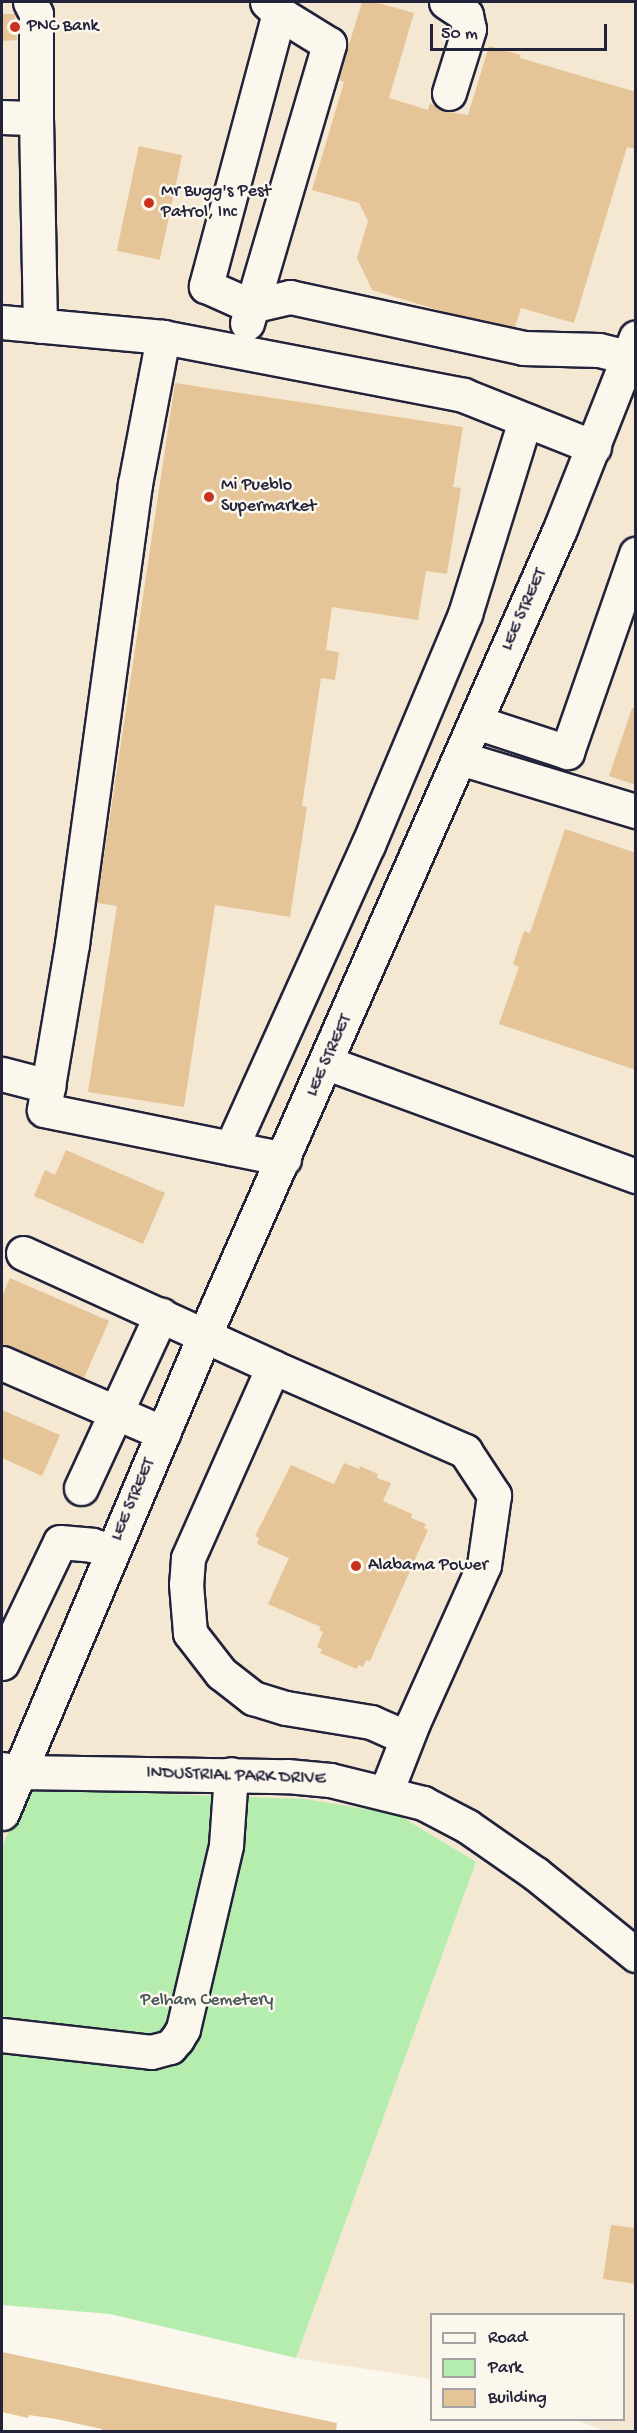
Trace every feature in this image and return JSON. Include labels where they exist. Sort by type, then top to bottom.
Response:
[{"type":"street","points":[[30,2],[36,14],[40,326]]},
{"type":"street","points":[[446,2],[466,15],[469,29],[449,93]]},
{"type":"street","points":[[241,352],[251,306],[329,44],[273,7],[206,286],[251,306],[290,297],[523,348],[599,350],[632,347]]},
{"type":"street","points":[[2,117],[36,118]]},
{"type":"street","points":[[2,322],[163,337],[463,395],[594,447]]},
{"type":"street","points":[[163,337],[135,484],[72,944],[44,1110],[284,1159]]},
{"type":"street","name":"LEE STREET","points":[[2,1813],[11,1770],[112,1551],[205,1334],[460,759],[594,447],[623,410],[632,347]]},
{"type":"street","points":[[231,1148],[368,845],[465,614],[525,420]]},
{"type":"street","points":[[476,722],[567,752],[636,554]]},
{"type":"street","points":[[460,759],[636,811]]},
{"type":"street","points":[[327,1063],[636,1176]]},
{"type":"street","points":[[2,1074],[48,1086]]},
{"type":"street","points":[[23,1253],[205,1334],[273,1367],[465,1451],[494,1495],[484,1565],[407,1738],[386,1792]]},
{"type":"street","points":[[81,1488],[161,1315]]},
{"type":"street","points":[[2,1364],[163,1433]]},
{"type":"street","points":[[273,1367],[188,1558],[186,1584],[190,1633],[221,1674],[253,1698],[286,1708],[371,1722],[407,1738]]},
{"type":"street","points":[[2,1663],[60,1542],[92,1545],[112,1551]]},
{"type":"street","name":"INDUSTRIAL PARK DRIVE","points":[[11,1770],[231,1774],[330,1780],[386,1792],[423,1803],[467,1826],[536,1874],[636,1955]]},
{"type":"street","points":[[2,2035],[151,2052],[170,2047],[183,2028],[226,1845],[231,1774]]},
{"type":"shaded area","points":[[2,2],[635,2],[635,2431],[605,2431],[580,2421],[625,2421],[625,2313],[430,2313],[430,2379],[296,2358],[476,1862],[27,1789],[2,1847]]},
{"type":"green space","name":"Pelham Cemetery","points":[[27,1789],[305,1799],[397,1814],[476,1862],[296,2358],[110,2314],[2,2305],[2,1847]]},
{"type":"building","points":[[362,2],[375,2],[414,13],[389,98],[428,110],[430,103],[443,111],[468,115],[489,46],[521,55],[520,58],[636,92],[636,149],[627,147],[574,323],[521,308],[515,327],[445,312],[372,290],[357,258],[368,221],[359,203],[312,190],[344,82],[338,80]]},
{"type":"building","points":[[2,14],[15,14],[17,40],[2,41]]},
{"type":"building","name":"Mr Bugg's Pest Patrol, Inc","points":[[139,146],[182,155],[160,260],[117,251]]},
{"type":"building","points":[[175,383],[463,427],[453,487],[461,488],[447,574],[426,571],[418,620],[332,607],[326,650],[339,652],[335,680],[321,678],[302,806],[307,807],[290,917],[215,905],[184,1107],[88,1092],[117,906],[97,903]]},
{"type":"building","points":[[632,708],[636,708],[636,785],[609,776]]},
{"type":"building","points":[[565,829],[636,853],[636,1070],[499,1024],[519,967],[513,964],[524,931],[530,933]]},
{"type":"building","points":[[66,1150],[165,1193],[143,1244],[34,1196],[45,1170],[55,1175]]},
{"type":"building","points":[[10,1278],[109,1321],[84,1378],[2,1345],[2,1296]]},
{"type":"building","points":[[2,1410],[60,1435],[42,1476],[2,1458]]},
{"type":"building","name":"Alabama Power","points":[[344,1463],[359,1469],[360,1466],[378,1474],[377,1478],[391,1483],[383,1501],[412,1514],[411,1518],[426,1524],[424,1528],[428,1530],[370,1661],[366,1660],[363,1667],[358,1665],[357,1669],[320,1653],[322,1649],[317,1647],[323,1632],[319,1630],[321,1627],[268,1604],[289,1558],[257,1544],[259,1538],[255,1536],[291,1465],[334,1484]]},
{"type":"building","points":[[611,2225],[636,2228],[636,2284],[603,2279]]},
{"type":"building","points":[[2,2352],[337,2423],[336,2432],[102,2432],[102,2429],[56,2419],[29,2415],[28,2418],[2,2412]]},
{"type":"place","name":"PNC Bank","points":[[15,27]]},
{"type":"place","name":"Mr Bugg's Pest Patrol, Inc","points":[[149,203]]},
{"type":"place","name":"Mi Pueblo Supermarket","points":[[209,497]]},
{"type":"place","name":"Alabama Power","points":[[356,1566]]}]
